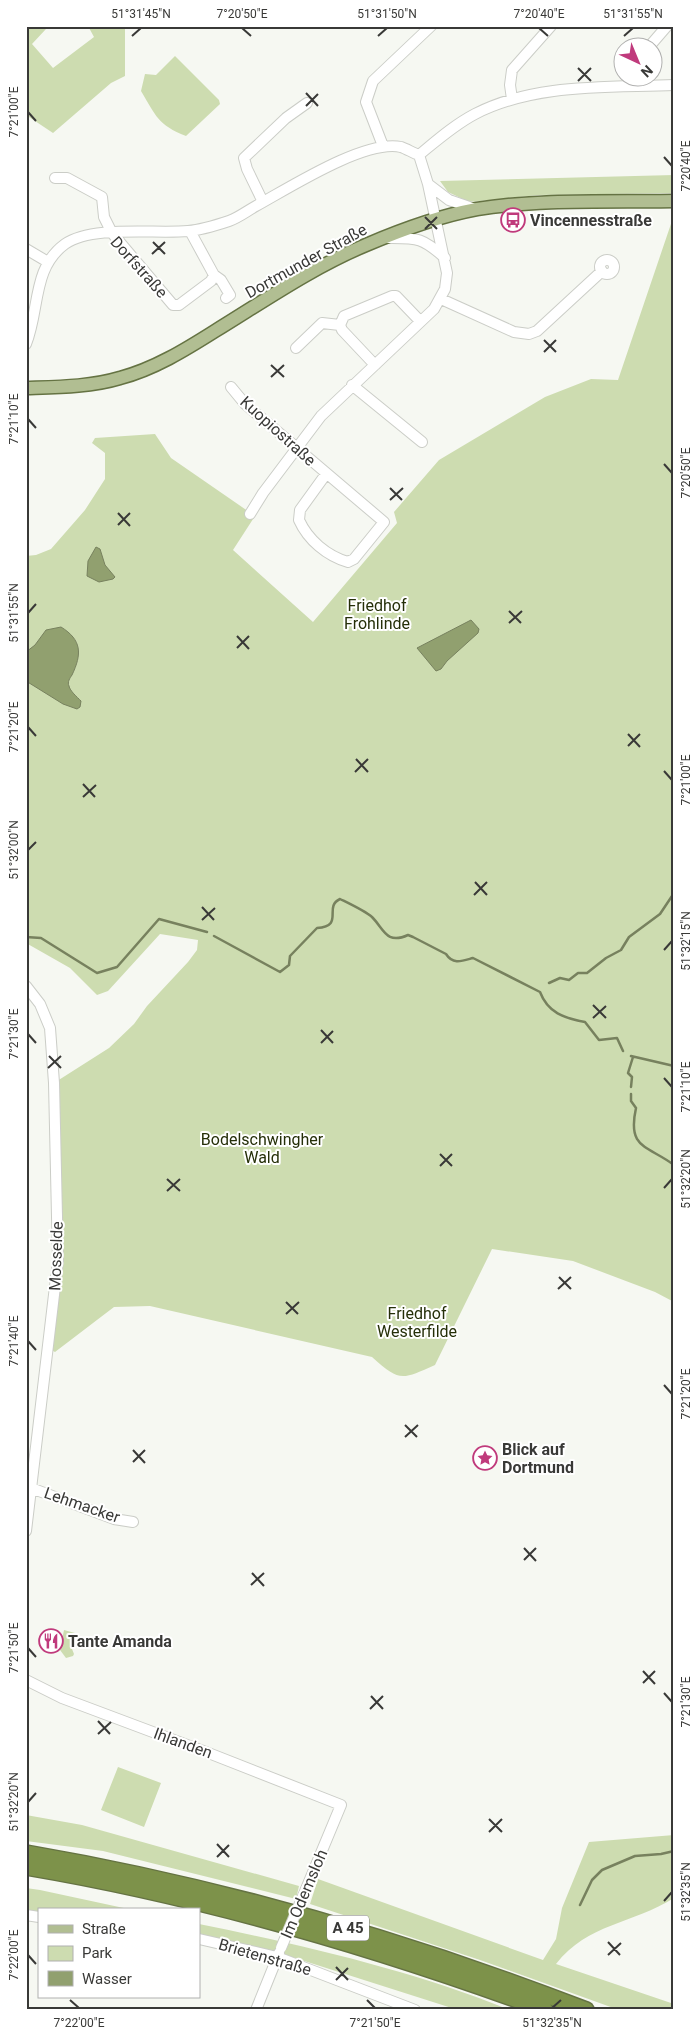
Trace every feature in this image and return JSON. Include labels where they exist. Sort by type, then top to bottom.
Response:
[{"type":"highway","name":"A 45","points":[[26,1853],[194,1887],[324,1921],[444,1958],[586,2010]]},
{"type":"highway","name":"A 45","points":[[26,1867],[154,1892],[311,1932],[437,1971],[546,2010]]},
{"type":"main road","name":"Dortmunder Straße","points":[[26,388],[99,383],[140,372],[199,341],[325,266],[383,238],[436,220],[477,209],[539,204],[674,201]]},
{"type":"street","points":[[382,146],[366,102],[373,81],[430,26]]},
{"type":"street","points":[[512,99],[510,85],[512,70],[551,26]]},
{"type":"street","points":[[657,38],[667,26]]},
{"type":"street","points":[[419,155],[446,132],[474,114],[512,99],[568,89],[612,85]]},
{"type":"street","points":[[263,202],[247,169],[244,158],[286,118],[307,103]]},
{"type":"street","points":[[55,178],[67,178],[102,197],[104,217],[112,233],[190,231],[231,220],[348,157],[382,146],[401,147],[419,155],[428,184],[445,258],[447,281],[441,298],[434,309],[321,416],[263,493],[250,514]]},
{"type":"street","points":[[428,184],[449,200],[477,209]]},
{"type":"street","points":[[190,231],[214,275],[221,280],[230,295],[226,298]]},
{"type":"street","name":"Dorfstraße","points":[[26,344],[31,332],[39,281],[48,262],[65,244],[80,236],[102,232],[112,233],[173,305],[179,305],[211,281],[214,275]]},
{"type":"street","points":[[383,238],[414,238],[424,241],[445,258]]},
{"type":"street","points":[[26,249],[48,262]]},
{"type":"street","points":[[441,298],[514,332],[529,334],[537,330],[602,271]]},
{"type":"street","points":[[375,364],[342,330],[340,324],[344,316],[396,296],[402,300],[420,321]]},
{"type":"street","points":[[296,348],[322,323],[340,324]]},
{"type":"street","points":[[352,385],[422,442]]},
{"type":"street","name":"Kuopiostraße","points":[[231,387],[245,404],[384,522],[354,559],[348,562],[336,559],[310,538],[299,520],[300,510],[326,474]]},
{"type":"street","name":"Mosselde","points":[[26,986],[40,1004],[50,1028],[59,1238],[56,1283],[26,1531]]},
{"type":"street","name":"Lehmacker","points":[[31,1488],[114,1519],[133,1522]]},
{"type":"street","name":"Ihlanden","points":[[26,1680],[62,1698],[341,1805]]},
{"type":"street","name":"Im Odemsloh","points":[[256,2010],[341,1805]]},
{"type":"street","name":"Brietenstraße","points":[[200,1938],[279,1953],[415,2010]]},
{"type":"green space","points":[[26,26],[57,26],[46,29],[32,44],[53,68],[94,37],[88,26],[125,26],[125,76],[111,83],[53,133],[26,115]]},
{"type":"green space","points":[[175,56],[219,100],[220,104],[186,136],[163,124],[141,91],[145,74],[156,75]]},
{"type":"green space","points":[[674,175],[674,193],[539,195],[469,202],[448,192],[440,181]]},
{"type":"green space","points":[[674,215],[674,1302],[655,1292],[573,1261],[492,1249],[435,1365],[408,1376],[401,1376],[389,1371],[372,1357],[150,1306],[114,1307],[55,1352],[51,1350],[60,1284],[54,1083],[109,1048],[134,1024],[147,1006],[188,962],[197,950],[198,940],[160,934],[108,991],[97,995],[70,968],[26,943],[28,929],[26,928],[26,556],[36,555],[51,549],[85,510],[105,479],[105,453],[92,443],[95,438],[155,434],[171,458],[255,516],[233,550],[313,622],[397,523],[394,512],[439,460],[545,397],[591,379],[618,380]]},
{"type":"green space","points":[[64,1630],[75,1633],[72,1649],[74,1654],[66,1658],[60,1650]]},
{"type":"green space","points":[[118,1767],[161,1783],[144,1827],[101,1810]]},
{"type":"green space","points":[[26,1815],[82,1825],[299,1886],[296,1899],[103,1851],[26,1841]]},
{"type":"green space","points":[[674,1835],[674,1898],[643,1914],[612,1925],[582,1940],[556,1964],[674,2004],[674,2010],[619,2010],[480,1960],[310,1904],[318,1879],[543,1960],[556,1939],[562,1908],[589,1842]]},
{"type":"green space","points":[[26,1888],[124,1908],[38,1908],[38,1913],[26,1911]]},
{"type":"green space","points":[[200,1924],[356,1960],[434,1983],[510,2010],[458,2010],[273,1951],[200,1936]]},
{"type":"water","points":[[96,547],[100,549],[105,565],[115,577],[113,579],[99,582],[87,576],[88,561]]},
{"type":"water","points":[[471,620],[479,629],[478,633],[447,661],[441,669],[436,671],[417,648]]},
{"type":"water","points":[[61,627],[73,637],[78,648],[75,667],[68,683],[71,690],[81,701],[80,707],[77,709],[63,704],[26,681],[26,652],[35,645],[46,630]]},
{"type":"waterway","points":[[549,983],[560,978],[569,980],[578,973],[587,973],[606,958],[621,950],[629,937],[660,914],[674,893]]},
{"type":"waterway","points":[[214,936],[280,972],[289,965],[290,956],[317,928],[330,924],[333,907],[335,902],[340,899],[372,917],[390,937],[401,938],[408,935],[446,954],[455,961],[473,958],[540,992],[552,1010],[570,1019],[585,1022],[599,1040],[617,1038],[623,1051]]},
{"type":"waterway","points":[[26,937],[41,938],[97,973],[117,967],[159,919],[207,932]]},
{"type":"waterway","points":[[631,1056],[674,1066]]},
{"type":"waterway","points":[[631,1087],[632,1077],[628,1073],[633,1057]]},
{"type":"waterway","points":[[631,1094],[631,1101],[636,1108],[634,1131],[637,1139],[648,1149],[674,1165]]},
{"type":"waterway","points":[[580,1905],[592,1880],[602,1870],[635,1856],[674,1851]]},
{"type":"place","name":"Vincennesstraße","points":[[513,220]]},
{"type":"place","name":"Blick auf Dortmund","points":[[485,1458]]},
{"type":"place","name":"Tante Amanda","points":[[51,1641]]},
{"type":"park label","name":"Friedhof Frohlinde","points":[[377,614]]},
{"type":"park label","name":"Bodelschwingher Wald","points":[[262,1148]]},
{"type":"park label","name":"Friedhof Westerfilde","points":[[417,1322]]}]
